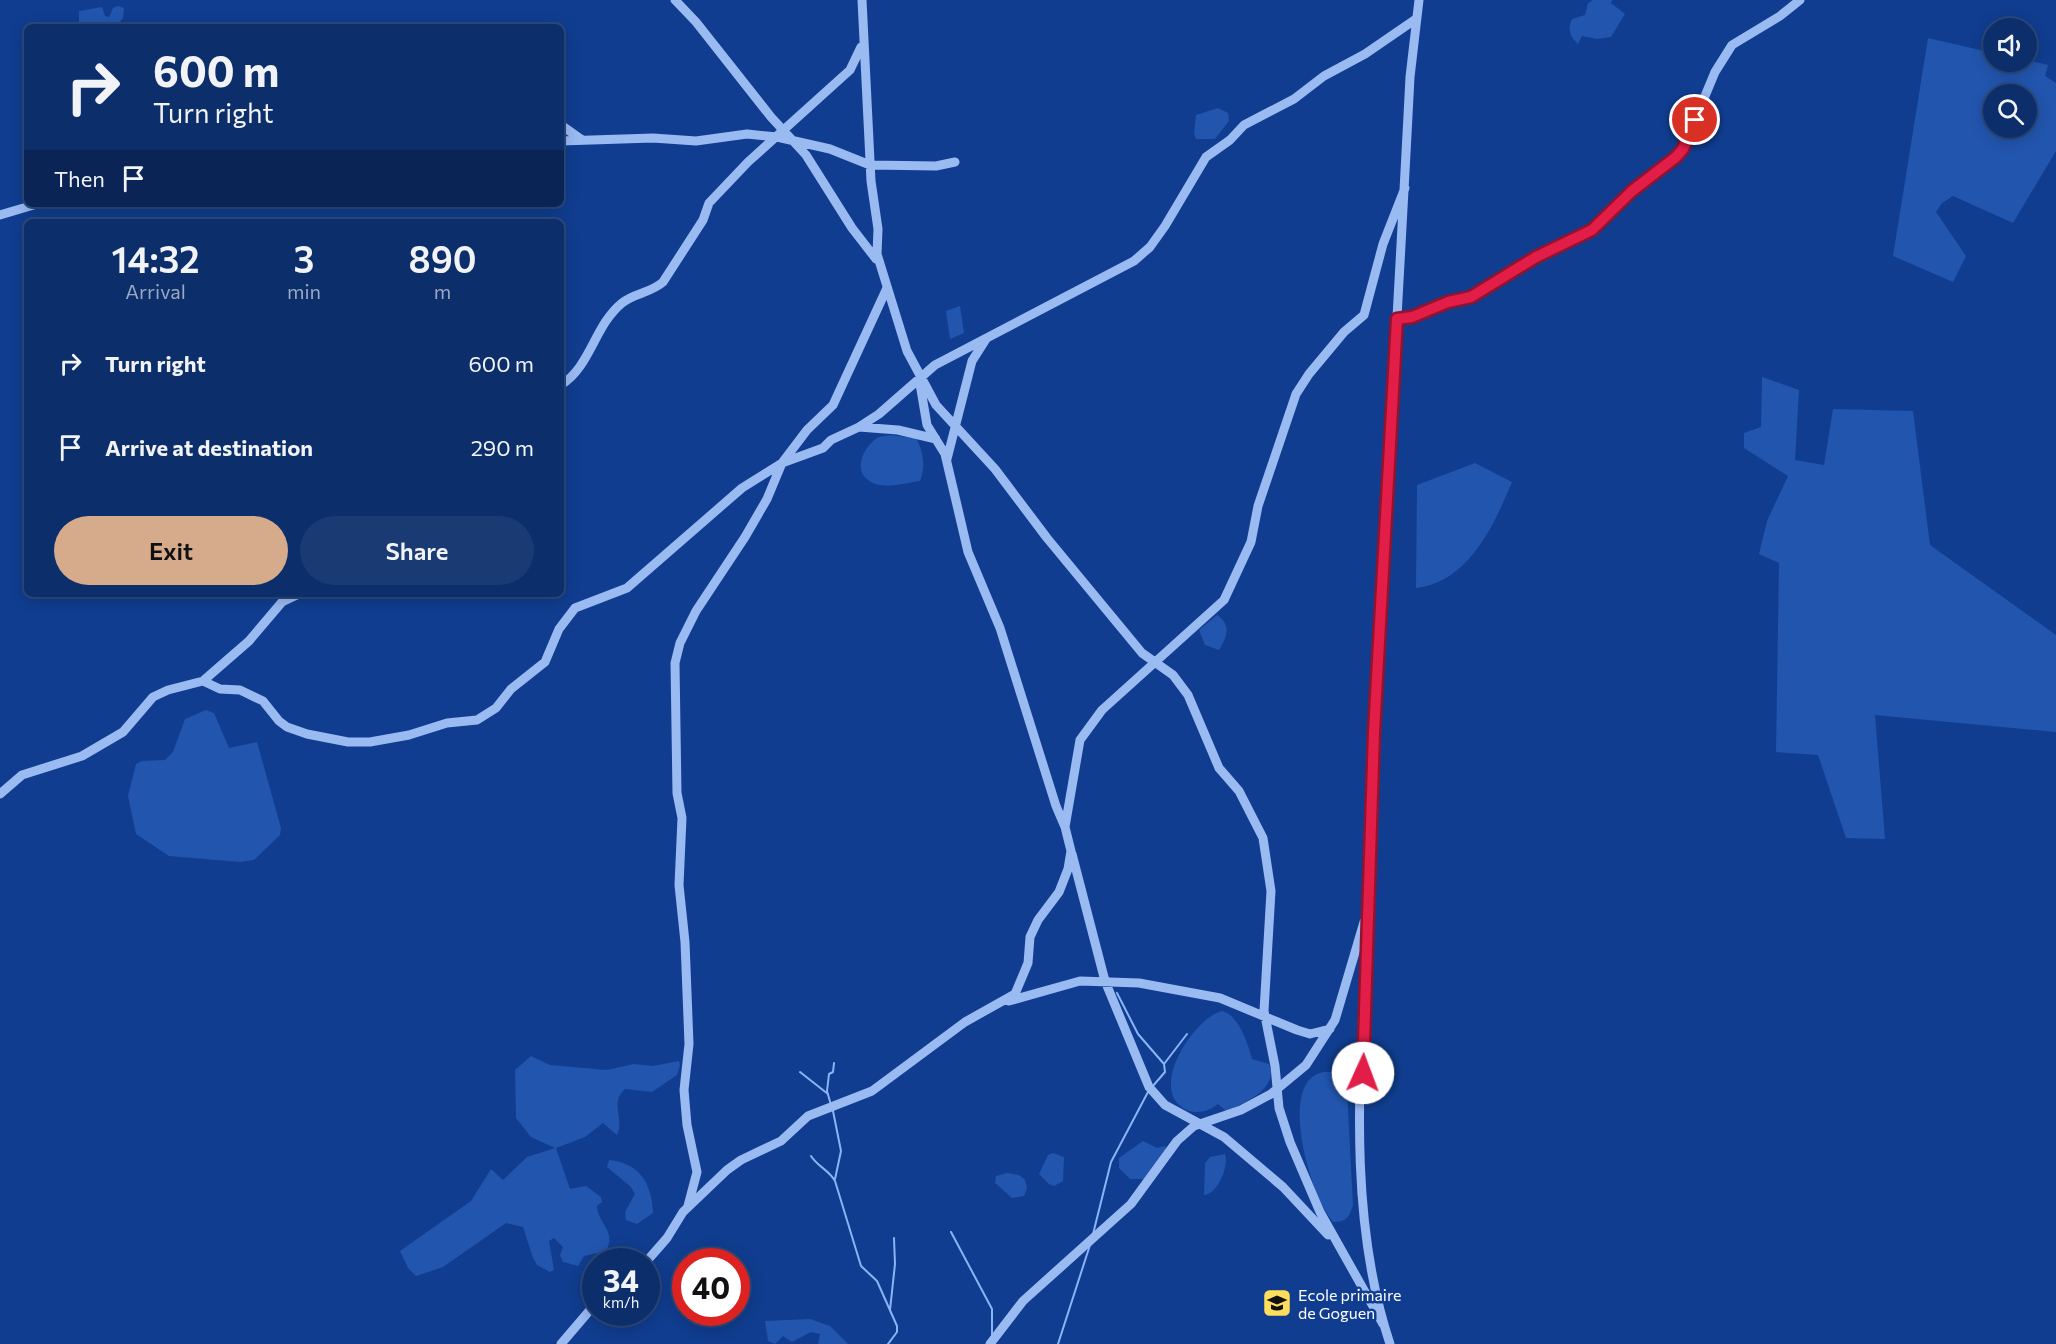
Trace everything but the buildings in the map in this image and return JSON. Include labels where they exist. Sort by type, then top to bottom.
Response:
[{"type":"street","points":[[675,0],[696,22],[781,134],[795,142],[830,149],[870,165],[936,166],[955,162]]},
{"type":"street","points":[[862,0],[870,165],[877,215],[876,246],[907,351],[936,405],[995,469],[1047,538],[1142,653],[1173,675],[1188,695],[1219,768],[1239,791],[1263,838],[1271,891],[1265,977],[1265,1017],[1275,1066],[1276,1090],[1290,1142],[1320,1212],[1383,1324]]},
{"type":"street","points":[[1390,1344],[1383,1324],[1367,1250],[1359,1168],[1374,723],[1405,188],[1419,0]]},
{"type":"street","points":[[1397,319],[1412,317],[1448,302],[1471,297],[1536,257],[1592,230],[1683,149],[1714,72],[1732,45],[1780,16],[1800,0]]},
{"type":"street","points":[[203,681],[220,689],[240,690],[263,700],[279,721],[287,727],[307,734],[348,742],[370,742],[408,735],[447,723],[477,720],[496,708],[511,689],[545,662],[559,629],[575,608],[627,588],[742,488],[782,463],[823,448],[831,440],[860,427],[879,414],[935,365],[1134,261],[1150,247],[1165,226],[1206,157],[1230,140],[1244,125],[1294,99],[1324,76],[1365,54],[1387,36],[1416,19]]},
{"type":"street","points":[[564,383],[581,369],[591,345],[621,303],[655,289],[663,282],[699,226],[709,203],[850,70],[863,43]]},
{"type":"street","points":[[564,127],[584,141]]},
{"type":"street","points":[[564,141],[653,138],[696,141],[747,134],[781,134]]},
{"type":"street","points":[[795,142],[852,228],[880,264]]},
{"type":"street","points":[[1065,827],[1080,740],[1102,710],[1217,608],[1228,594],[1251,542],[1258,506],[1296,394],[1309,374],[1344,332],[1364,315],[1383,244],[1405,188]]},
{"type":"street","points":[[0,214],[27,207]]},
{"type":"street","points":[[688,1208],[697,1172],[687,1125],[684,1090],[689,1044],[685,942],[679,885],[682,818],[677,792],[675,663],[680,643],[696,611],[745,537],[767,499],[782,463],[807,430],[833,405],[887,288]]},
{"type":"street","points":[[946,461],[972,361],[987,337]]},
{"type":"street","points":[[919,377],[924,415],[946,461],[968,552],[1000,628],[1056,806],[1065,827],[1105,981],[1149,1087],[1165,1105],[1224,1137],[1283,1187],[1341,1251]]},
{"type":"street","points":[[860,427],[898,429],[936,439]]},
{"type":"street","points":[[0,794],[22,775],[82,756],[123,732],[153,697],[168,690],[203,681],[249,641],[282,602],[293,597]]},
{"type":"street","points":[[1004,1003],[1015,994],[1022,981],[1028,963],[1030,937],[1038,920],[1059,892],[1068,869],[1071,851]]},
{"type":"street","points":[[990,1344],[1023,1301],[1131,1204],[1177,1141],[1199,1123],[1241,1110],[1276,1090],[1306,1065],[1330,1029],[1343,998],[1368,905]]},
{"type":"street","points":[[660,1248],[688,1208],[727,1170],[741,1160],[781,1141],[808,1116],[872,1091],[965,1022],[1004,1003],[1080,981],[1139,983],[1220,998],[1310,1034],[1330,1029]]},
{"type":"street","points":[[561,1344],[582,1319]]},
{"type":"shaded area","points":[[1593,0],[1612,0],[1611,3],[1625,14],[1611,37],[1597,39],[1582,36],[1578,44],[1570,33],[1570,23],[1572,19],[1585,15],[1588,3]]},
{"type":"shaded area","points":[[118,6],[124,8],[123,18],[118,24],[79,24],[79,11],[102,7],[105,16],[109,17],[113,8]]},
{"type":"shaded area","points":[[1928,38],[1983,51],[1983,72],[2037,72],[2037,62],[2048,65],[2045,76],[2056,83],[2056,151],[2013,223],[1953,196],[1942,203],[1936,212],[1966,256],[1953,282],[1893,256]]},
{"type":"shaded area","points":[[1218,108],[1228,113],[1229,121],[1215,139],[1196,139],[1194,134],[1196,115]]},
{"type":"shaded area","points":[[960,306],[964,333],[950,339],[946,311]]},
{"type":"shaded area","points":[[1762,377],[1799,390],[1795,460],[1824,465],[1833,409],[1913,411],[1930,545],[2056,635],[2056,732],[1875,715],[1885,839],[1846,838],[1818,755],[1776,752],[1779,563],[1759,554],[1767,521],[1788,476],[1744,448],[1744,433],[1761,427]]},
{"type":"shaded area","points":[[890,435],[916,438],[923,459],[920,481],[897,485],[878,485],[866,479],[861,468],[863,455],[877,438]]},
{"type":"shaded area","points":[[1475,463],[1512,482],[1497,516],[1488,533],[1465,563],[1451,575],[1435,583],[1416,588],[1417,485]]},
{"type":"shaded area","points":[[1217,615],[1225,623],[1227,631],[1219,650],[1205,645],[1199,630]]},
{"type":"shaded area","points":[[206,710],[214,713],[229,748],[257,742],[281,828],[280,835],[254,860],[240,862],[169,856],[136,834],[128,796],[136,764],[142,761],[165,760],[173,752],[185,719]]},
{"type":"shaded area","points":[[1222,1011],[1238,1024],[1252,1059],[1269,1064],[1270,1079],[1261,1092],[1232,1109],[1226,1111],[1218,1104],[1204,1111],[1187,1110],[1176,1101],[1171,1088],[1172,1073],[1178,1056],[1199,1027],[1210,1017]]},
{"type":"shaded area","points":[[531,1056],[550,1065],[606,1070],[634,1064],[653,1066],[679,1061],[680,1065],[677,1075],[652,1092],[625,1089],[620,1094],[617,1135],[603,1123],[585,1137],[556,1148],[570,1189],[586,1186],[601,1197],[602,1202],[597,1206],[608,1233],[607,1248],[582,1248],[582,1259],[578,1266],[563,1262],[560,1255],[563,1247],[554,1238],[549,1241],[554,1270],[550,1272],[537,1265],[523,1227],[506,1223],[443,1267],[416,1276],[408,1268],[400,1251],[471,1201],[491,1169],[503,1180],[527,1157],[555,1148],[531,1137],[516,1118],[515,1070]]},
{"type":"shaded area","points":[[1324,1072],[1346,1072],[1353,1205],[1347,1218],[1338,1222],[1333,1222],[1315,1189],[1302,1140],[1300,1116],[1302,1095],[1310,1079]]},
{"type":"shaded area","points":[[1143,1141],[1157,1148],[1165,1146],[1167,1150],[1144,1179],[1130,1179],[1119,1168],[1119,1158]]},
{"type":"shaded area","points":[[1053,1153],[1064,1157],[1063,1181],[1054,1186],[1039,1174],[1048,1155]]},
{"type":"shaded area","points":[[1225,1154],[1224,1172],[1218,1185],[1204,1195],[1205,1163],[1210,1157]]},
{"type":"shaded area","points":[[609,1160],[629,1165],[647,1184],[653,1213],[637,1224],[626,1220],[625,1212],[635,1194],[631,1187],[607,1167]]},
{"type":"shaded area","points":[[1007,1173],[1019,1175],[1025,1180],[1027,1188],[1024,1196],[1012,1198],[995,1183],[996,1176]]},
{"type":"shaded area","points":[[810,1319],[830,1326],[848,1344],[818,1344],[820,1334],[811,1332],[792,1342],[783,1336],[775,1344],[768,1341],[765,1321]]},
{"type":"waterway","points":[[1117,993],[1138,1034],[1164,1064],[1165,1072],[1152,1087]]},
{"type":"waterway","points":[[1164,1064],[1187,1034]]},
{"type":"waterway","points":[[831,1105],[827,1091],[829,1074],[833,1072],[834,1063]]},
{"type":"waterway","points":[[800,1072],[828,1094]]},
{"type":"waterway","points":[[1093,1234],[1111,1162],[1148,1092]]},
{"type":"waterway","points":[[833,1111],[841,1151],[835,1179]]},
{"type":"waterway","points":[[811,1156],[835,1181],[861,1266],[877,1281],[897,1326],[897,1332],[888,1344]]},
{"type":"waterway","points":[[951,1232],[992,1309],[992,1336]]},
{"type":"waterway","points":[[890,1310],[895,1264],[894,1238]]},
{"type":"waterway","points":[[1058,1344],[1090,1245]]},
{"type":"place","name":"Ecole primaire de Goguen","points":[[1277,1303]]},
{"type":"route","points":[[1363,1073],[1374,732],[1397,319],[1412,317],[1448,302],[1471,297],[1536,257],[1592,230],[1632,191],[1676,157],[1683,149],[1695,120]]}]
